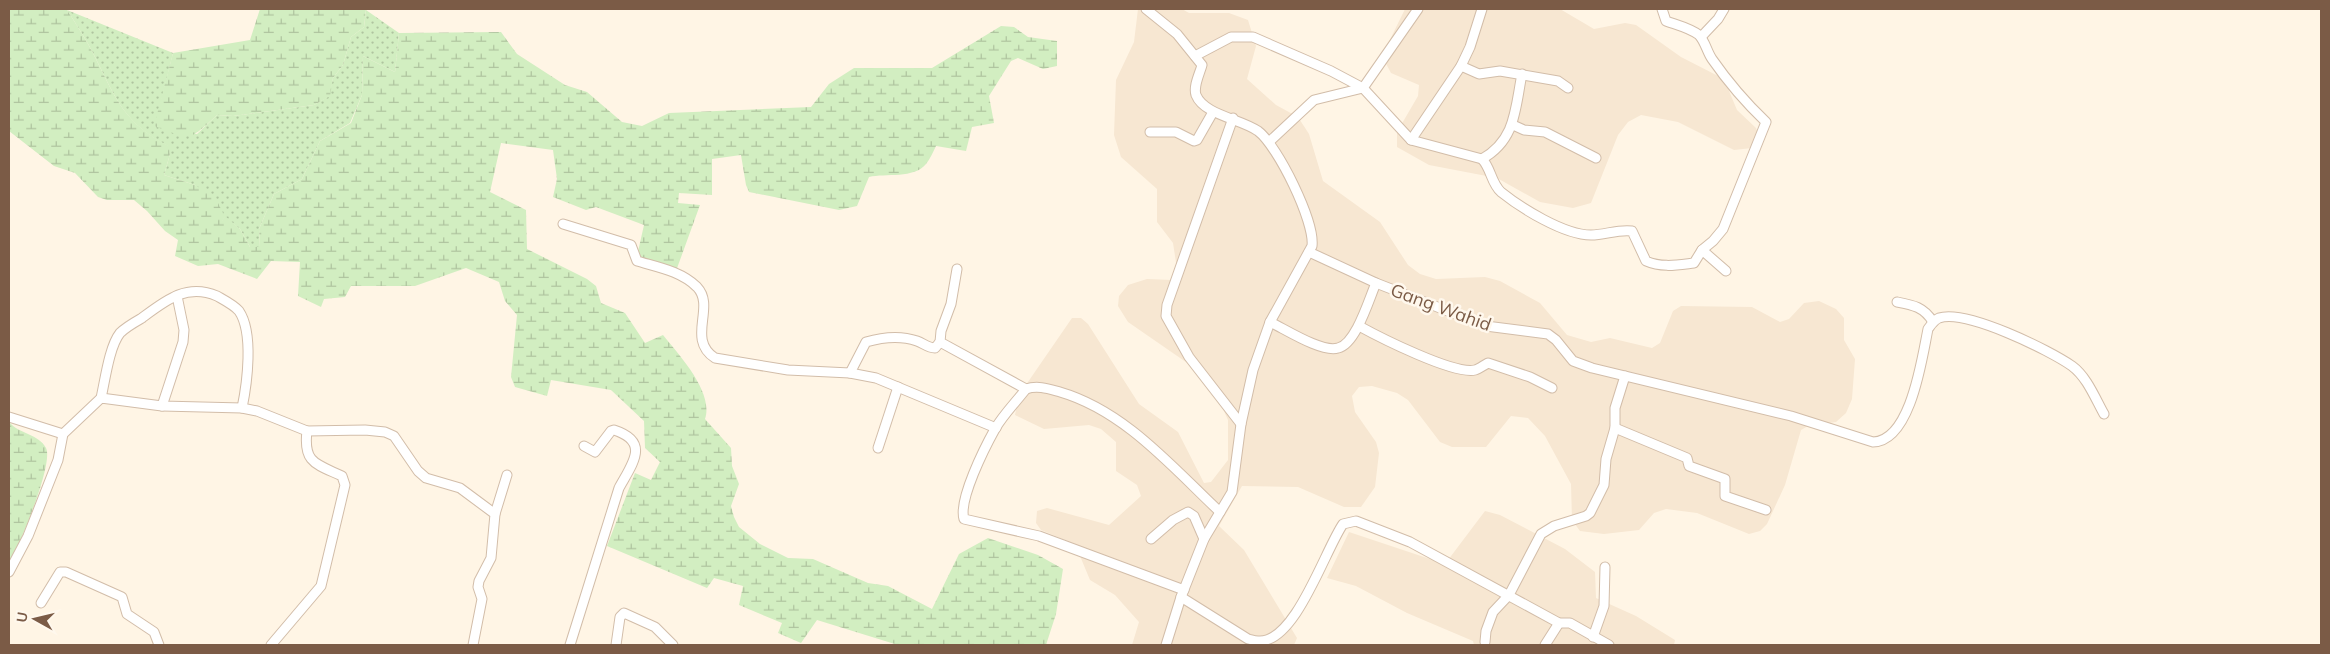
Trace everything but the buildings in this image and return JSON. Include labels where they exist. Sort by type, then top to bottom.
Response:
[{"type":"street","points":[[1146,9],[1177,34],[1202,65],[1196,87],[1196,95],[1202,103],[1213,112],[1233,118],[1258,132],[1269,142],[1293,184],[1308,220],[1313,239],[1309,252],[1296,272],[1270,322],[1252,370],[1241,424],[1232,492],[1204,539],[1166,645]]},
{"type":"street","points":[[1269,142],[1314,100],[1363,88],[1418,9]]},
{"type":"street","points":[[1411,140],[1461,66],[1470,47],[1482,9]]},
{"type":"street","points":[[1195,56],[1223,40],[1247,36],[1331,71],[1363,88],[1411,140],[1482,159],[1501,191],[1536,214],[1566,230],[1591,235],[1621,230],[1632,232],[1646,261],[1670,266],[1694,263],[1702,250],[1723,229],[1766,122],[1732,87],[1709,55],[1701,37],[1694,31],[1666,21],[1662,9]]},
{"type":"street","points":[[1701,37],[1724,9]]},
{"type":"street","points":[[1461,66],[1479,74],[1500,71],[1558,81],[1568,88]]},
{"type":"street","points":[[1482,159],[1494,152],[1502,143],[1512,125],[1522,74]]},
{"type":"street","points":[[1150,132],[1176,132],[1194,141],[1197,140],[1213,112]]},
{"type":"street","points":[[1233,118],[1167,305],[1166,316],[1189,357],[1241,424]]},
{"type":"street","points":[[1512,125],[1524,130],[1545,132],[1596,158]]},
{"type":"street","points":[[563,224],[631,245],[637,261],[676,272],[698,288],[703,299],[702,343],[707,353],[715,358],[788,370],[850,373],[876,378],[996,428]]},
{"type":"street","points":[[1702,250],[1726,271]]},
{"type":"street","name":"Gang Wahid","points":[[1309,252],[1376,283],[1486,326],[1548,334],[1556,340],[1573,361],[1625,376],[1791,416],[1873,442],[1881,442],[1891,437],[1899,426],[1914,394],[1928,329],[1933,322]]},
{"type":"street","points":[[850,373],[866,342],[885,337],[897,337],[916,340],[935,348],[940,342],[941,331],[951,304],[958,269]]},
{"type":"street","points":[[1270,322],[1317,345],[1336,349],[1344,346],[1358,326],[1376,283]]},
{"type":"street","points":[[9,572],[28,536],[58,460],[63,434],[101,398],[113,348],[120,333],[167,299],[195,291],[205,291],[225,300],[238,311],[244,323],[249,365],[242,408]]},
{"type":"street","points":[[162,406],[183,342],[184,330],[177,296]]},
{"type":"street","points":[[1897,302],[1916,306],[1927,313],[1933,322],[1940,318],[1977,322],[2023,339],[2072,366],[2083,377],[2104,414]]},
{"type":"street","points":[[1358,326],[1393,344],[1457,369],[1474,371],[1488,363],[1530,377],[1552,388]]},
{"type":"street","points":[[940,342],[1026,389],[1046,388],[1083,399],[1102,408],[1143,440],[1220,512]]},
{"type":"street","points":[[1485,642],[1487,625],[1493,612],[1509,595],[1541,534],[1554,526],[1590,513],[1604,485],[1606,459],[1615,428],[1615,408],[1625,376]]},
{"type":"street","points":[[878,448],[898,387]]},
{"type":"street","points":[[1026,389],[996,428],[966,491],[963,503],[964,519],[1039,536],[1183,594],[1248,639],[1261,642],[1289,623],[1302,606],[1340,528],[1343,524],[1351,521],[1410,542],[1559,623],[1570,623],[1609,645]]},
{"type":"street","points":[[101,398],[162,406],[242,408],[257,411],[307,431],[365,430],[390,434],[394,436],[418,471],[426,478],[460,488],[495,514]]},
{"type":"street","points":[[9,417],[63,434]]},
{"type":"street","points":[[1615,428],[1687,458],[1689,466],[1725,479],[1725,496],[1766,510]]},
{"type":"street","points":[[570,645],[620,488],[632,465],[637,448],[636,443],[614,430],[611,431],[595,452],[584,446]]},
{"type":"street","points":[[271,645],[320,586],[345,485],[342,476],[319,466],[308,456],[305,445],[307,431]]},
{"type":"street","points":[[473,645],[482,599],[478,587],[479,581],[491,558],[495,514],[507,475]]},
{"type":"street","points":[[1151,539],[1173,520],[1188,512],[1194,516],[1204,539]]},
{"type":"street","points":[[1593,637],[1604,606],[1605,567]]},
{"type":"street","points":[[41,604],[60,572],[66,572],[122,596],[127,614],[154,632],[159,645]]},
{"type":"street","points":[[616,645],[620,617],[624,613],[655,627],[673,645]]},
{"type":"street","points":[[1545,645],[1559,623]]},
{"type":"shaded area","points":[[1138,9],[1182,9],[1189,13],[1229,13],[1248,20],[1256,46],[1247,79],[1276,105],[1298,117],[1309,134],[1323,181],[1380,222],[1408,265],[1420,274],[1436,279],[1485,277],[1500,281],[1540,303],[1567,335],[1591,342],[1610,338],[1652,348],[1660,343],[1673,311],[1681,306],[1752,307],[1780,322],[1789,319],[1804,303],[1819,301],[1836,309],[1844,318],[1844,340],[1855,359],[1852,399],[1846,413],[1836,422],[1808,426],[1801,430],[1785,485],[1767,524],[1760,531],[1749,534],[1697,513],[1666,509],[1654,513],[1639,530],[1604,534],[1580,531],[1572,520],[1571,484],[1545,436],[1528,418],[1511,416],[1486,447],[1452,447],[1440,442],[1408,400],[1397,393],[1372,386],[1359,387],[1352,396],[1355,412],[1376,442],[1379,453],[1375,487],[1361,507],[1344,507],[1298,487],[1242,486],[1219,526],[1244,550],[1297,638],[1294,645],[1132,645],[1139,622],[1115,595],[1090,580],[1080,556],[1065,540],[1041,530],[1036,523],[1037,511],[1047,508],[1109,525],[1141,496],[1137,485],[1116,471],[1116,442],[1101,429],[1089,425],[1044,429],[1015,415],[1019,395],[1072,318],[1081,318],[1088,324],[1139,404],[1178,432],[1204,483],[1211,482],[1228,460],[1228,420],[1214,389],[1196,369],[1128,322],[1118,306],[1119,296],[1128,285],[1147,279],[1172,280],[1177,269],[1173,243],[1157,222],[1157,189],[1121,157],[1114,135],[1116,80],[1134,42]]},
{"type":"shaded area","points":[[1405,9],[1560,9],[1594,29],[1625,23],[1636,25],[1681,57],[1724,79],[1737,110],[1756,128],[1760,139],[1752,148],[1734,150],[1678,122],[1641,115],[1628,122],[1618,135],[1591,203],[1573,208],[1540,202],[1497,178],[1429,165],[1397,147],[1397,132],[1418,96],[1419,85],[1391,73],[1382,56]]},
{"type":"shaded area","points":[[1485,511],[1500,515],[1565,549],[1595,572],[1596,598],[1636,616],[1675,640],[1674,645],[1474,645],[1473,641],[1407,613],[1356,586],[1327,578],[1349,532],[1445,564]]},
{"type":"green space","points":[[9,9],[67,10],[89,45],[123,109],[141,128],[169,146],[170,154],[164,175],[195,185],[215,197],[223,213],[222,221],[225,216],[240,229],[250,247],[260,247],[259,229],[274,194],[302,179],[320,141],[351,123],[362,95],[363,56],[395,72],[399,33],[501,32],[517,54],[565,85],[587,92],[622,122],[642,126],[669,113],[811,107],[829,84],[854,68],[932,68],[1001,26],[1014,27],[1028,37],[1057,41],[1057,66],[1043,69],[1018,58],[1011,61],[989,96],[994,123],[972,127],[966,151],[936,146],[930,158],[921,169],[907,174],[869,177],[857,206],[839,210],[749,192],[741,155],[712,159],[712,195],[679,193],[678,203],[700,205],[676,271],[637,256],[644,225],[596,207],[586,210],[553,197],[557,179],[553,150],[501,143],[490,192],[526,210],[527,249],[587,279],[596,286],[601,303],[625,313],[645,343],[663,335],[686,363],[700,386],[704,397],[705,419],[731,448],[732,466],[739,484],[731,506],[739,527],[760,544],[788,558],[813,559],[868,583],[888,586],[932,609],[959,554],[988,538],[1038,555],[1063,569],[1056,614],[1046,645],[898,645],[817,620],[801,643],[778,633],[782,623],[739,605],[743,586],[714,578],[707,588],[607,546],[635,473],[651,480],[660,462],[645,448],[644,421],[611,390],[551,380],[547,396],[515,387],[511,377],[517,315],[505,301],[499,282],[466,268],[415,286],[351,286],[345,297],[324,299],[321,307],[298,296],[300,262],[271,261],[257,279],[218,264],[198,266],[175,256],[178,240],[165,231],[134,200],[107,200],[98,197],[75,173],[54,166],[9,131]]},
{"type":"green space","points":[[260,9],[366,9],[364,27],[351,37],[343,65],[333,78],[330,96],[314,105],[233,116],[217,115],[200,130],[189,136],[176,134],[154,126],[173,53],[250,40]]},
{"type":"green space","points":[[67,10],[173,53],[155,126],[197,134],[217,115],[233,116],[314,105],[329,96],[333,78],[343,65],[351,37],[364,27],[366,10],[399,33],[395,72],[363,56],[362,95],[350,123],[320,141],[302,179],[274,194],[259,229],[260,247],[250,247],[240,229],[225,217],[221,223],[195,185],[164,175],[170,154],[168,146],[141,128],[123,109],[89,45]]},
{"type":"green space","points":[[9,422],[43,443],[46,448],[47,457],[34,506],[9,563]]}]
